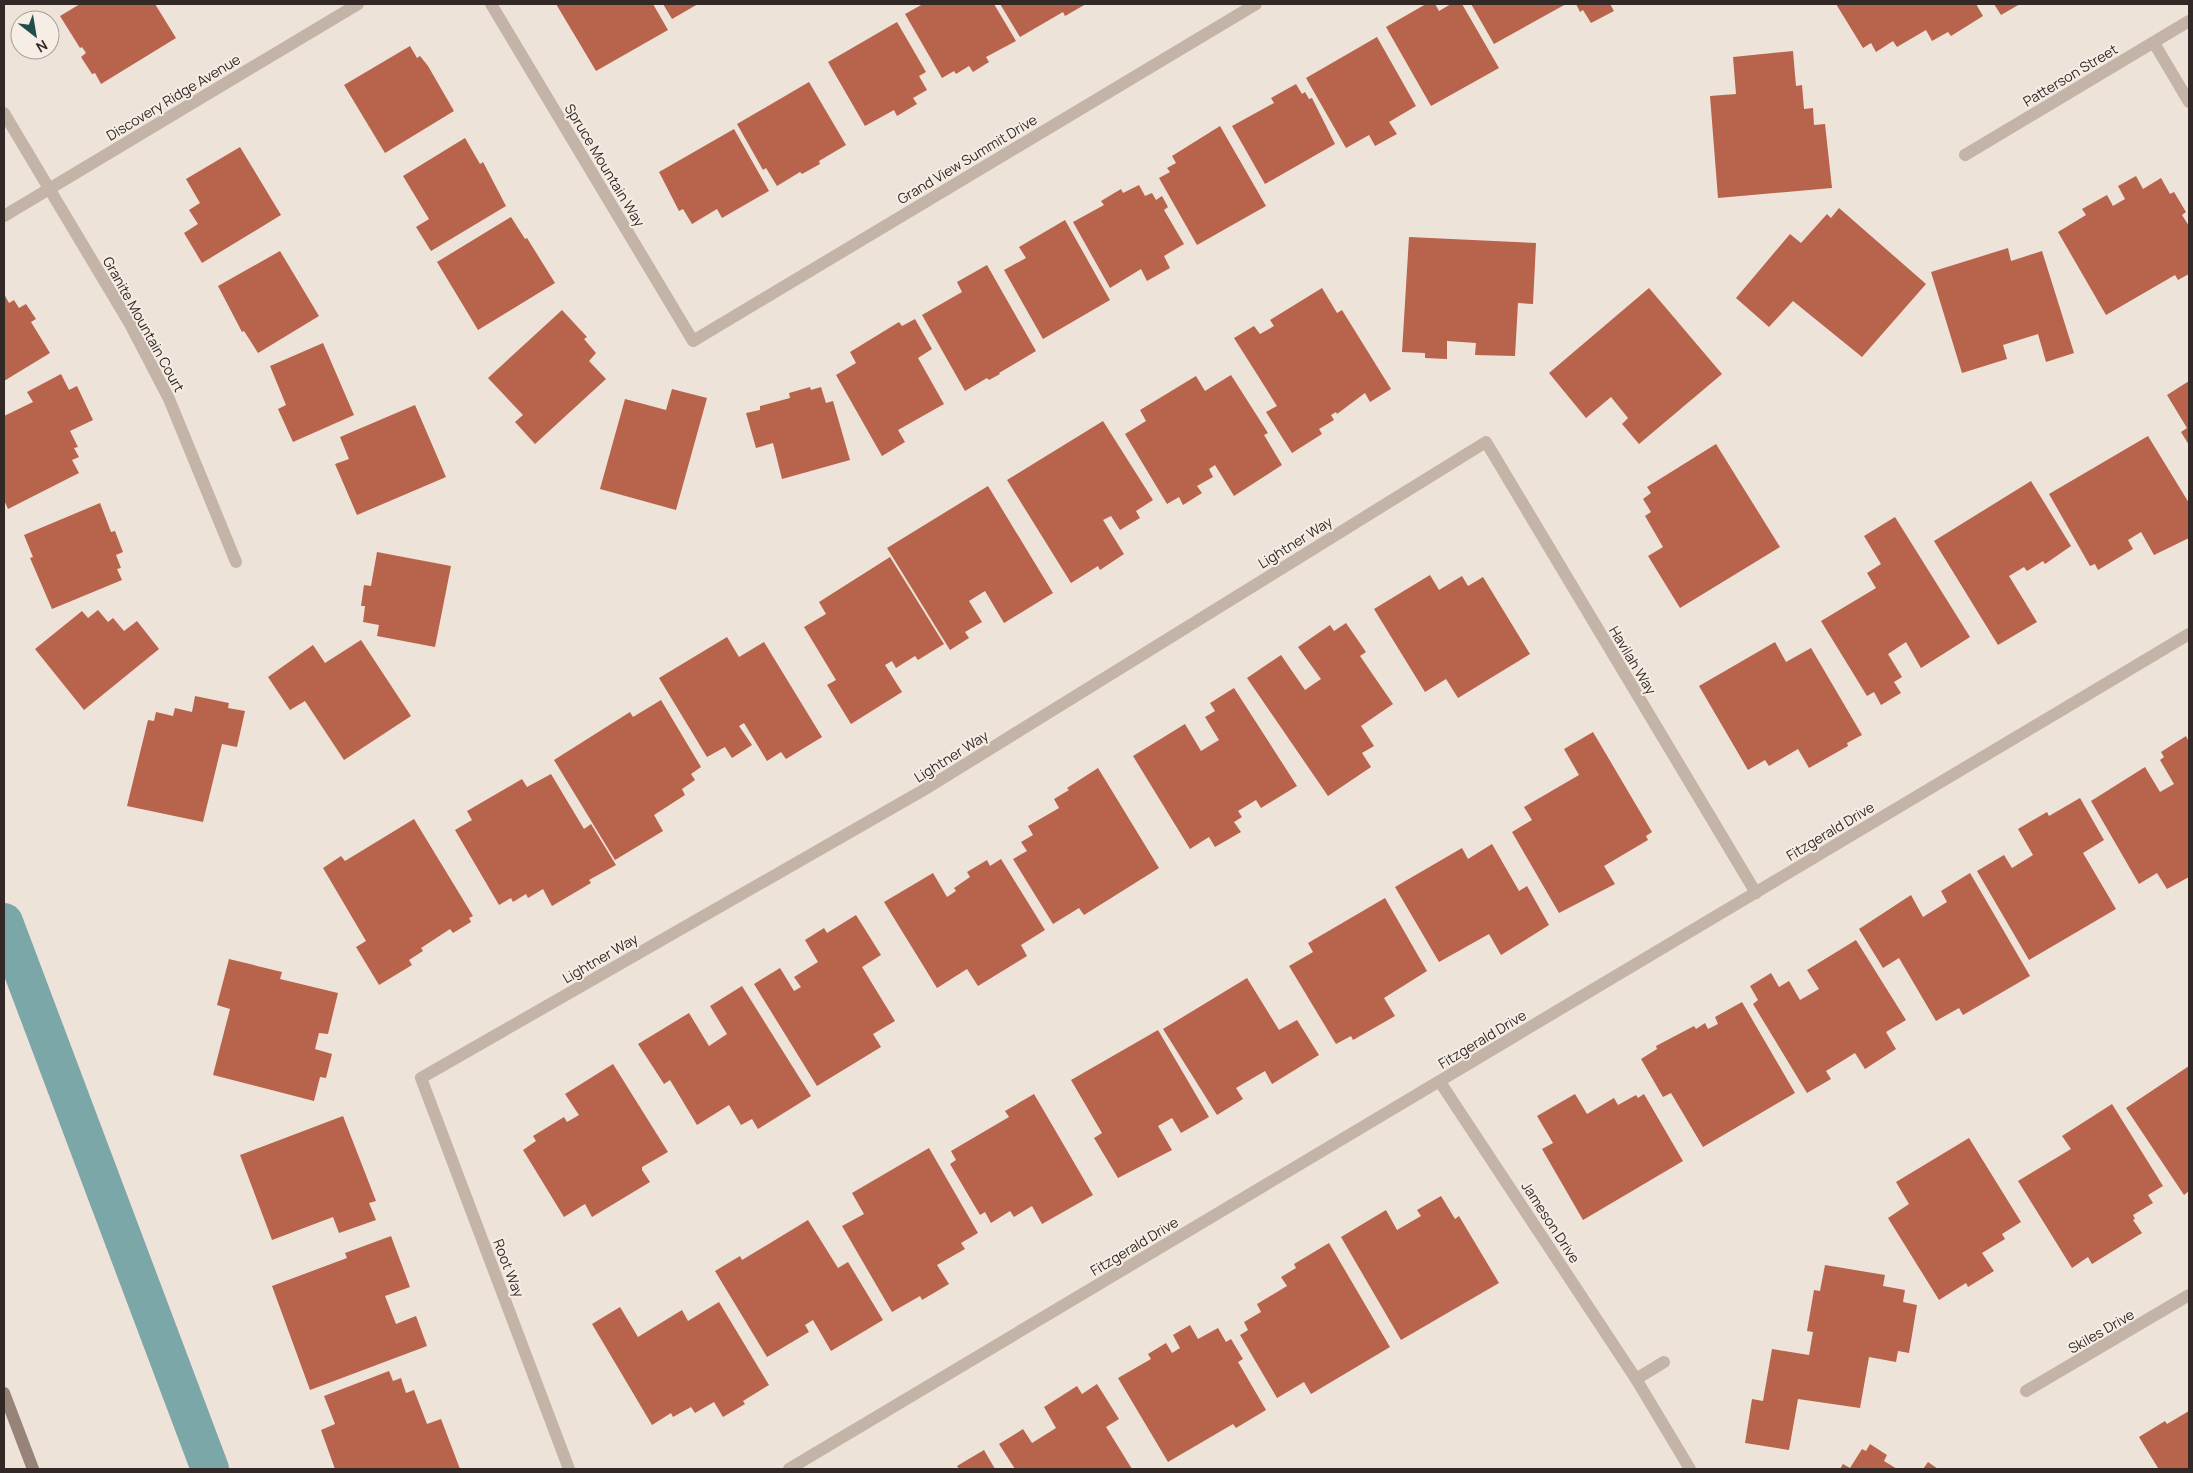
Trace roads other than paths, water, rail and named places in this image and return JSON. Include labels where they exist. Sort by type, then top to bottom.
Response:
[{"type":"main road","points":[[4,1393],[33,1469]]},
{"type":"street","name":"Discovery Ridge Avenue","points":[[4,216],[358,4]]},
{"type":"street","name":"Spruce Mountain Way","points":[[491,4],[692,341]]},
{"type":"street","name":"Grand View Summit Drive","points":[[692,341],[1256,4]]},
{"type":"street","name":"Patterson Street","points":[[1965,155],[2189,21]]},
{"type":"street","points":[[2154,42],[2189,102]]},
{"type":"street","name":"Granite Mountain Court","points":[[4,112],[130,324],[169,399],[236,562]]},
{"type":"street","name":"Havilah Way","points":[[1486,442],[1756,893]]},
{"type":"street","name":"Lightner Way","points":[[421,1078],[928,788],[1486,442]]},
{"type":"street","name":"Fitzgerald Drive","points":[[789,1469],[2189,634]]},
{"type":"street","name":"Root Way","points":[[421,1078],[569,1469]]},
{"type":"street","name":"Jameson Drive","points":[[1440,1082],[1636,1379],[1690,1469]]},
{"type":"street","name":"Skiles Drive","points":[[2026,1391],[2189,1295]]},
{"type":"street","points":[[1636,1379],[1664,1362]]},
{"type":"waterway","points":[[4,922],[210,1469]]}]
